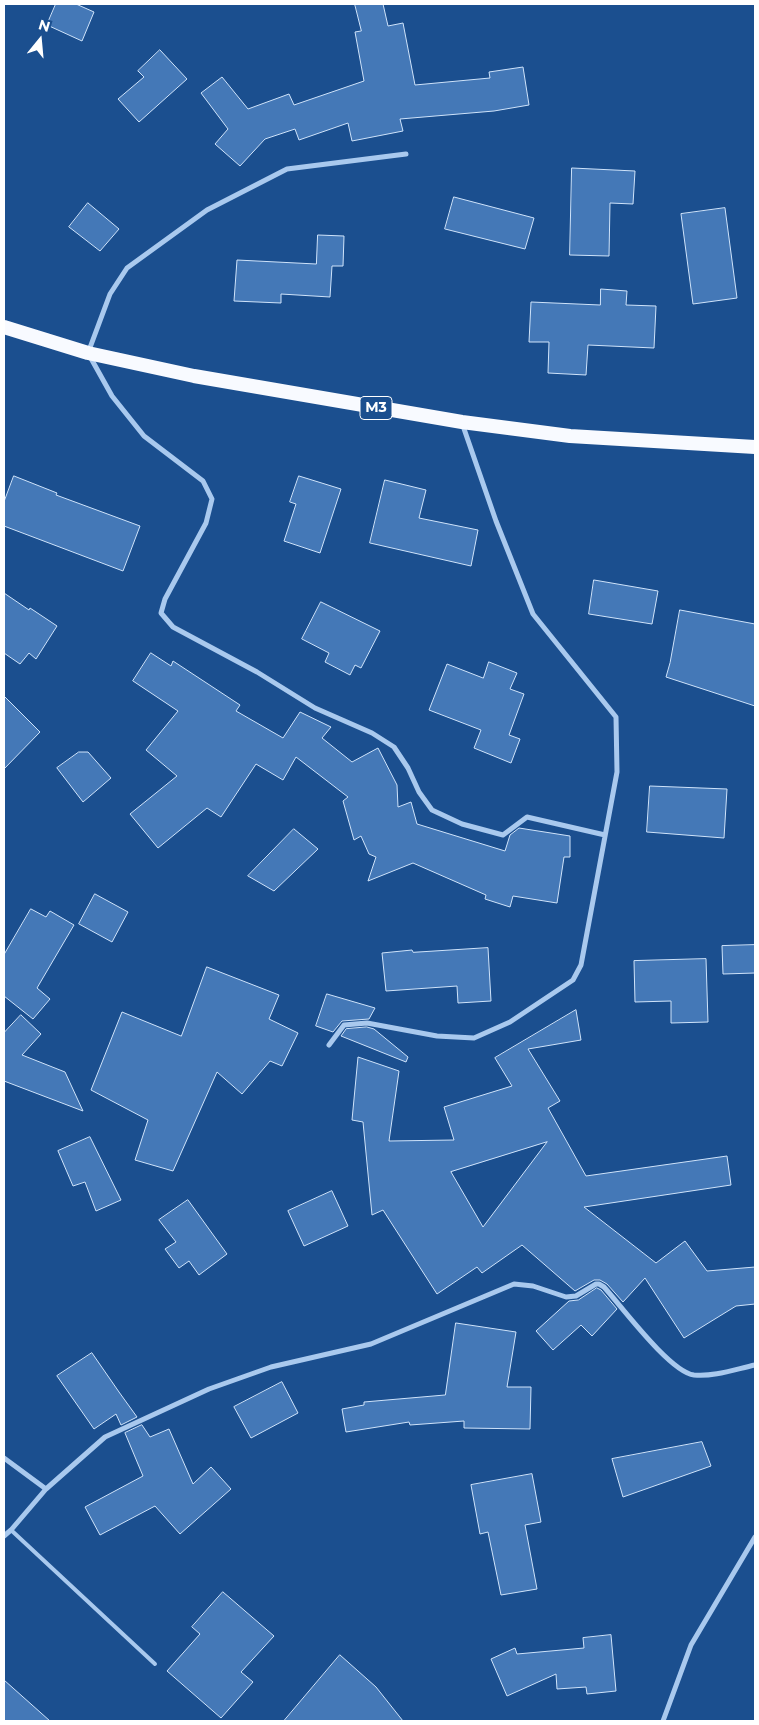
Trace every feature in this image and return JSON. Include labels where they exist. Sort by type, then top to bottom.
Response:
[{"type":"highway","name":"M3","points":[[4,327],[88,353],[194,376],[462,422],[570,436],[755,447]]},
{"type":"street","points":[[406,154],[287,169],[207,210],[128,268],[110,294],[88,353],[112,396],[144,436],[203,482],[212,499],[206,523],[165,599],[161,613],[173,626],[257,672],[315,708],[372,733],[394,747],[408,768],[419,792],[432,810],[462,824],[503,835],[527,817],[605,835]]},
{"type":"street","points":[[328,1045],[344,1025],[367,1023],[436,1036],[474,1038],[510,1022],[574,980],[580,965],[617,772],[616,717],[533,614],[496,520],[462,422]]},
{"type":"street","points":[[4,1536],[46,1489],[105,1437],[209,1389],[271,1367],[371,1344],[514,1284],[532,1286],[566,1297],[576,1296],[599,1284],[620,1305],[657,1349],[676,1367],[693,1375],[755,1365]]},
{"type":"street","points":[[4,1458],[46,1489]]},
{"type":"street","points":[[663,1721],[691,1645],[755,1537]]},
{"type":"lane","points":[[11,1530],[155,1664]]},
{"type":"building","points":[[56,4],[76,4],[94,12],[82,41],[47,25]]},
{"type":"building","points":[[355,4],[383,4],[388,26],[403,23],[415,85],[490,78],[489,72],[523,67],[529,105],[494,111],[400,119],[403,131],[352,141],[348,123],[299,140],[295,129],[265,139],[240,166],[215,144],[228,129],[201,93],[222,77],[248,109],[289,94],[294,105],[364,81],[355,32],[361,31]]},
{"type":"building","points":[[160,50],[187,79],[139,122],[118,99],[144,77],[138,71]]},
{"type":"building","points":[[572,168],[635,171],[633,204],[610,203],[609,256],[570,255]]},
{"type":"building","points":[[454,197],[534,218],[525,249],[445,229]]},
{"type":"building","points":[[88,203],[119,229],[100,251],[69,227]]},
{"type":"building","points":[[725,208],[737,298],[693,304],[681,214]]},
{"type":"building","points":[[318,235],[344,236],[343,266],[332,266],[330,297],[281,294],[281,303],[234,301],[237,260],[316,264]]},
{"type":"building","points":[[601,289],[627,291],[626,305],[656,306],[654,348],[588,345],[586,375],[548,373],[549,342],[529,342],[531,302],[600,305]]},
{"type":"building","points":[[14,476],[57,493],[56,495],[140,526],[123,571],[4,526],[4,502]]},
{"type":"building","points":[[299,476],[341,489],[320,553],[284,541],[296,504],[290,502]]},
{"type":"building","points":[[385,480],[426,490],[419,518],[478,530],[471,566],[370,543]]},
{"type":"building","points":[[594,580],[658,591],[652,624],[589,614]]},
{"type":"building","points":[[4,593],[57,626],[36,659],[29,653],[20,664],[4,653]]},
{"type":"building","points":[[321,602],[380,631],[361,668],[355,665],[350,675],[325,662],[329,653],[302,639]]},
{"type":"building","points":[[680,610],[755,624],[755,706],[666,677]]},
{"type":"building","points":[[151,653],[171,666],[173,661],[240,705],[236,711],[283,738],[300,712],[331,727],[322,738],[352,762],[378,748],[397,785],[398,807],[411,802],[417,824],[505,851],[510,835],[519,828],[570,836],[570,857],[564,857],[557,903],[513,896],[510,907],[485,899],[486,895],[413,863],[368,881],[376,857],[369,854],[361,836],[354,840],[343,801],[348,797],[296,757],[283,780],[256,764],[221,817],[207,808],[158,848],[130,814],[177,776],[146,750],[178,711],[133,681]]},
{"type":"building","points":[[489,662],[517,673],[510,689],[524,694],[509,735],[520,739],[511,763],[474,748],[481,730],[429,710],[447,664],[483,678]]},
{"type":"building","points":[[4,696],[40,732],[4,769]]},
{"type":"building","points":[[79,752],[88,752],[111,778],[83,802],[57,768]]},
{"type":"building","points":[[650,786],[727,789],[724,838],[647,832]]},
{"type":"building","points":[[294,829],[318,849],[274,891],[248,876]]},
{"type":"building","points":[[95,894],[128,912],[112,942],[79,924]]},
{"type":"building","points":[[31,909],[46,917],[50,911],[74,925],[37,988],[50,999],[33,1019],[4,996],[4,955]]},
{"type":"building","points":[[755,945],[755,973],[723,974],[722,946]]},
{"type":"building","points":[[488,948],[491,1001],[458,1003],[457,986],[386,991],[382,953],[412,950],[413,952]]},
{"type":"building","points":[[706,959],[708,1022],[671,1023],[671,1001],[635,1002],[634,961]]},
{"type":"building","points":[[207,967],[279,995],[269,1019],[298,1033],[282,1066],[270,1061],[242,1094],[217,1072],[173,1171],[135,1160],[148,1120],[91,1090],[122,1012],[181,1036]]},
{"type":"building","points":[[327,994],[375,1008],[369,1019],[342,1021],[333,1032],[316,1026]]},
{"type":"building","points":[[576,1010],[581,1040],[528,1049],[560,1101],[548,1108],[586,1176],[727,1156],[731,1185],[584,1207],[656,1263],[685,1241],[707,1271],[755,1267],[755,1304],[736,1306],[684,1338],[645,1278],[623,1302],[607,1284],[600,1280],[594,1280],[575,1291],[522,1245],[482,1273],[477,1267],[437,1294],[383,1210],[372,1215],[363,1122],[352,1120],[358,1057],[399,1071],[389,1141],[454,1140],[444,1107],[512,1086],[495,1058]],"holes":[[[547,1142],[483,1227],[451,1172]]]},
{"type":"building","points":[[21,1015],[41,1034],[22,1055],[65,1072],[83,1111],[4,1081],[4,1033]]},
{"type":"building","points":[[367,1027],[374,1029],[408,1057],[406,1062],[341,1036],[346,1029]]},
{"type":"building","points":[[90,1137],[121,1200],[96,1211],[85,1182],[73,1186],[58,1151]]},
{"type":"building","points":[[332,1191],[348,1226],[304,1246],[288,1211]]},
{"type":"building","points":[[188,1200],[227,1254],[199,1275],[189,1261],[179,1268],[165,1249],[176,1242],[159,1220]]},
{"type":"building","points":[[597,1288],[601,1290],[617,1309],[592,1336],[581,1325],[553,1350],[536,1331],[569,1301],[578,1300]]},
{"type":"building","points":[[456,1323],[516,1332],[507,1387],[531,1387],[530,1429],[464,1428],[464,1421],[410,1425],[409,1422],[346,1432],[342,1409],[364,1405],[364,1402],[445,1395]]},
{"type":"building","points":[[92,1353],[137,1417],[121,1425],[116,1414],[94,1429],[57,1376]]},
{"type":"building","points":[[282,1382],[298,1413],[251,1438],[234,1407]]},
{"type":"building","points":[[142,1425],[150,1437],[169,1429],[193,1484],[211,1467],[231,1489],[180,1534],[155,1506],[100,1535],[85,1507],[143,1476],[125,1433]]},
{"type":"building","points":[[702,1442],[711,1466],[623,1497],[612,1459]]},
{"type":"building","points":[[532,1474],[541,1522],[525,1525],[537,1589],[501,1595],[488,1532],[480,1534],[471,1485]]},
{"type":"building","points":[[223,1592],[274,1636],[241,1672],[253,1682],[221,1718],[167,1671],[200,1634],[192,1627]]},
{"type":"building","points":[[611,1635],[616,1691],[587,1694],[586,1687],[557,1689],[556,1674],[507,1696],[491,1659],[515,1648],[517,1654],[584,1648],[583,1638]]},
{"type":"building","points":[[340,1655],[376,1687],[403,1721],[284,1721]]},
{"type":"building","points":[[4,1680],[50,1721],[4,1721]]}]
